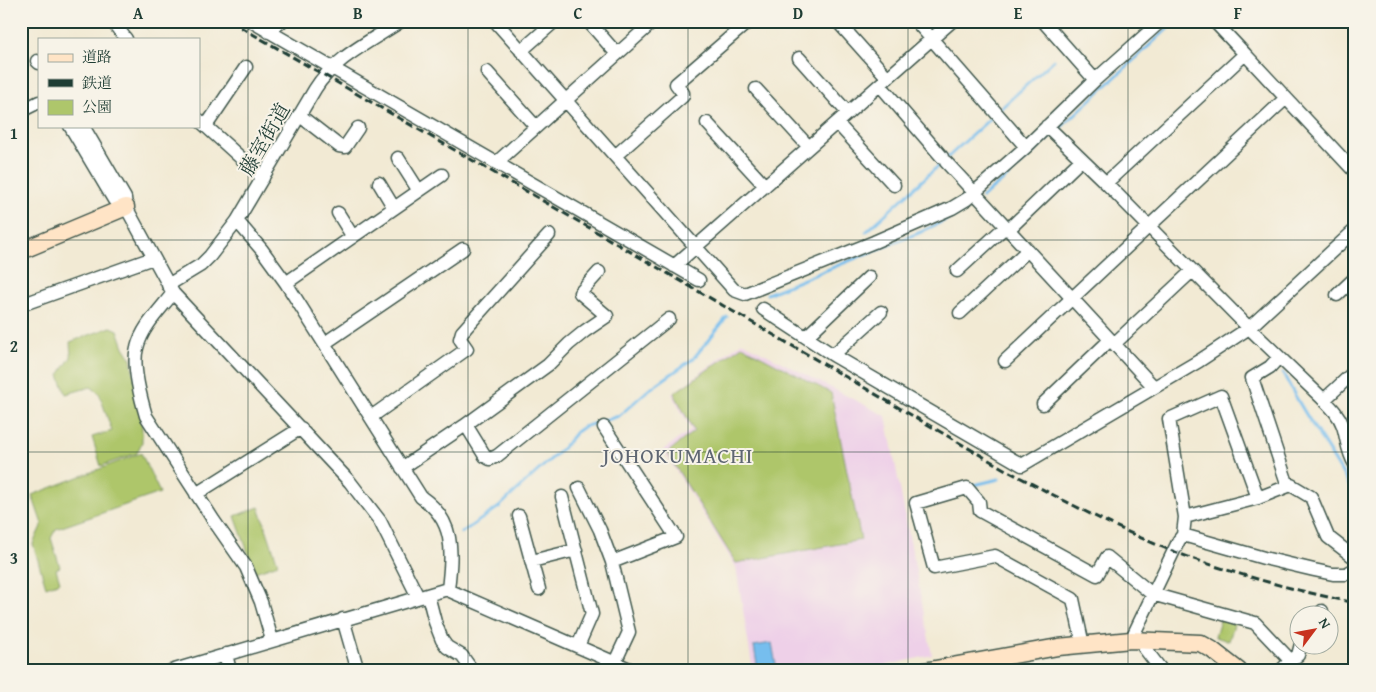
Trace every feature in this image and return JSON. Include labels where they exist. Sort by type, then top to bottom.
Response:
[{"type":"street","points":[[251,21],[699,280]]},
{"type":"street","points":[[269,32],[282,21]]},
{"type":"street","name":"藤室街道","points":[[170,289],[201,265],[237,221],[320,80],[330,68],[401,21]]},
{"type":"street","points":[[495,21],[734,290],[745,294],[874,242],[978,197],[1026,147],[1050,129],[1094,80],[1161,21]]},
{"type":"street","points":[[522,51],[555,21]]},
{"type":"street","points":[[588,21],[617,54]]},
{"type":"street","points":[[496,163],[654,21]]},
{"type":"street","points":[[615,156],[683,96],[683,93],[676,84],[750,21]]},
{"type":"street","points":[[916,21],[1026,147]]},
{"type":"street","points":[[674,266],[952,21]]},
{"type":"street","points":[[1043,21],[1094,80]]},
{"type":"street","points":[[1214,21],[1355,172]]},
{"type":"street","points":[[838,22],[944,159],[1154,387]]},
{"type":"street","points":[[1106,183],[1245,54]]},
{"type":"street","points":[[799,58],[848,113]]},
{"type":"street","points":[[246,67],[202,123],[263,178]]},
{"type":"street","points":[[487,72],[536,127]]},
{"type":"street","points":[[756,89],[809,147]]},
{"type":"street","points":[[1005,361],[1286,98]]},
{"type":"street","points":[[21,111],[38,102]]},
{"type":"street","points":[[299,115],[339,146],[345,147],[358,128]]},
{"type":"street","points":[[837,123],[894,185]]},
{"type":"street","points":[[707,124],[765,186]]},
{"type":"street","points":[[71,128],[114,200],[126,207]]},
{"type":"street","points":[[84,128],[125,198],[126,207],[170,289],[350,482],[380,521],[423,596],[447,648],[462,656],[472,670]]},
{"type":"street","points":[[1050,129],[1338,415],[1353,457]]},
{"type":"street","points":[[398,158],[419,191]]},
{"type":"street","points":[[957,271],[1007,229],[1081,160]]},
{"type":"street","points":[[286,283],[442,175]]},
{"type":"street","points":[[379,183],[394,208]]},
{"type":"street","points":[[21,252],[126,207]]},
{"type":"street","points":[[338,213],[353,237]]},
{"type":"street","points":[[237,221],[262,250],[286,283],[421,497],[430,504],[442,519],[448,531],[451,556],[448,590]]},
{"type":"street","points":[[763,309],[834,355],[1022,465],[1249,328],[1355,230]]},
{"type":"street","points":[[371,417],[467,349],[460,339],[462,332],[548,235]]},
{"type":"street","points":[[325,343],[463,249]]},
{"type":"street","points":[[960,313],[1027,251]]},
{"type":"street","points":[[21,306],[153,258]]},
{"type":"street","points":[[1043,404],[1192,271]]},
{"type":"street","points":[[402,468],[466,425],[548,365],[569,344],[607,316],[580,293],[599,272]]},
{"type":"street","points":[[806,337],[869,277]]},
{"type":"street","points":[[1337,295],[1355,278]]},
{"type":"street","points":[[170,289],[143,332],[136,349],[136,365],[146,416],[196,494],[246,566],[261,602],[272,640]]},
{"type":"street","points":[[834,355],[881,312]]},
{"type":"street","points":[[466,425],[486,456],[490,459],[497,456],[670,319]]},
{"type":"street","points":[[1280,357],[1270,367],[1252,378],[1288,486]]},
{"type":"street","points":[[1324,400],[1355,371]]},
{"type":"street","points":[[1135,640],[1152,594],[1183,535],[1184,516],[1169,419],[1221,396],[1258,498]]},
{"type":"street","points":[[604,427],[676,537],[612,562]]},
{"type":"street","points":[[196,494],[301,428]]},
{"type":"street","points":[[1184,516],[1258,498],[1291,485],[1311,497],[1328,537],[1355,558]]},
{"type":"street","points":[[579,488],[600,530],[612,562],[629,632],[615,662]]},
{"type":"street","points":[[1083,645],[1073,599],[995,556],[934,568],[916,503],[966,488],[979,502],[980,511],[1097,574],[1107,557],[1152,594],[1255,623],[1291,661]]},
{"type":"street","points":[[562,497],[592,614],[578,646]]},
{"type":"street","points":[[519,516],[539,589]]},
{"type":"street","points":[[1183,535],[1264,558],[1333,574],[1346,574],[1355,569]]},
{"type":"street","points":[[532,561],[576,550]]},
{"type":"street","points":[[171,671],[343,619],[448,590],[634,671]]},
{"type":"street","points":[[343,619],[358,671]]},
{"type":"street","points":[[1135,640],[1162,671]]},
{"type":"street","points":[[924,671],[983,665],[1058,647],[1135,640],[1200,643],[1211,649],[1239,671]]},
{"type":"street","points":[[226,654],[230,671]]},
{"type":"street","points":[[1280,671],[1298,654]]},
{"type":"shaded area","points":[[742,342],[886,416],[932,655],[861,671],[753,671],[736,567],[663,450],[691,430],[672,394]]},
{"type":"green space","points":[[111,327],[118,330],[124,347],[131,358],[142,423],[142,442],[137,453],[101,466],[92,437],[112,431],[99,393],[91,387],[66,394],[59,375],[71,357],[70,342]]},
{"type":"green space","points":[[742,346],[831,393],[861,540],[736,563],[667,453],[694,431],[674,393]]},
{"type":"green space","points":[[141,453],[160,493],[56,529],[51,538],[60,567],[56,569],[60,582],[46,587],[33,544],[42,524],[32,495]]},
{"type":"green space","points":[[259,507],[278,564],[255,572],[235,516]]},
{"type":"green space","points":[[1221,617],[1235,621],[1229,641],[1215,637]]},
{"type":"water","points":[[772,643],[777,671],[758,671],[754,646]]},
{"type":"waterway","points":[[1057,131],[1176,21]]},
{"type":"waterway","points":[[999,110],[1054,60]]},
{"type":"waterway","points":[[866,232],[995,114]]},
{"type":"waterway","points":[[982,197],[1006,178],[1052,135]]},
{"type":"waterway","points":[[767,294],[921,232],[960,213],[977,201]]},
{"type":"waterway","points":[[461,533],[499,507],[563,448],[576,432],[583,427],[619,416],[647,391],[693,359],[727,317]]},
{"type":"waterway","points":[[1283,373],[1355,496]]},
{"type":"waterway","points":[[970,486],[999,479]]},
{"type":"railway","points":[[230,21],[1006,470],[1068,503],[1131,534],[1197,560],[1264,581],[1355,603]]},
{"type":"district","name":"JOHOKUMACHI","points":[[678,455]]}]
